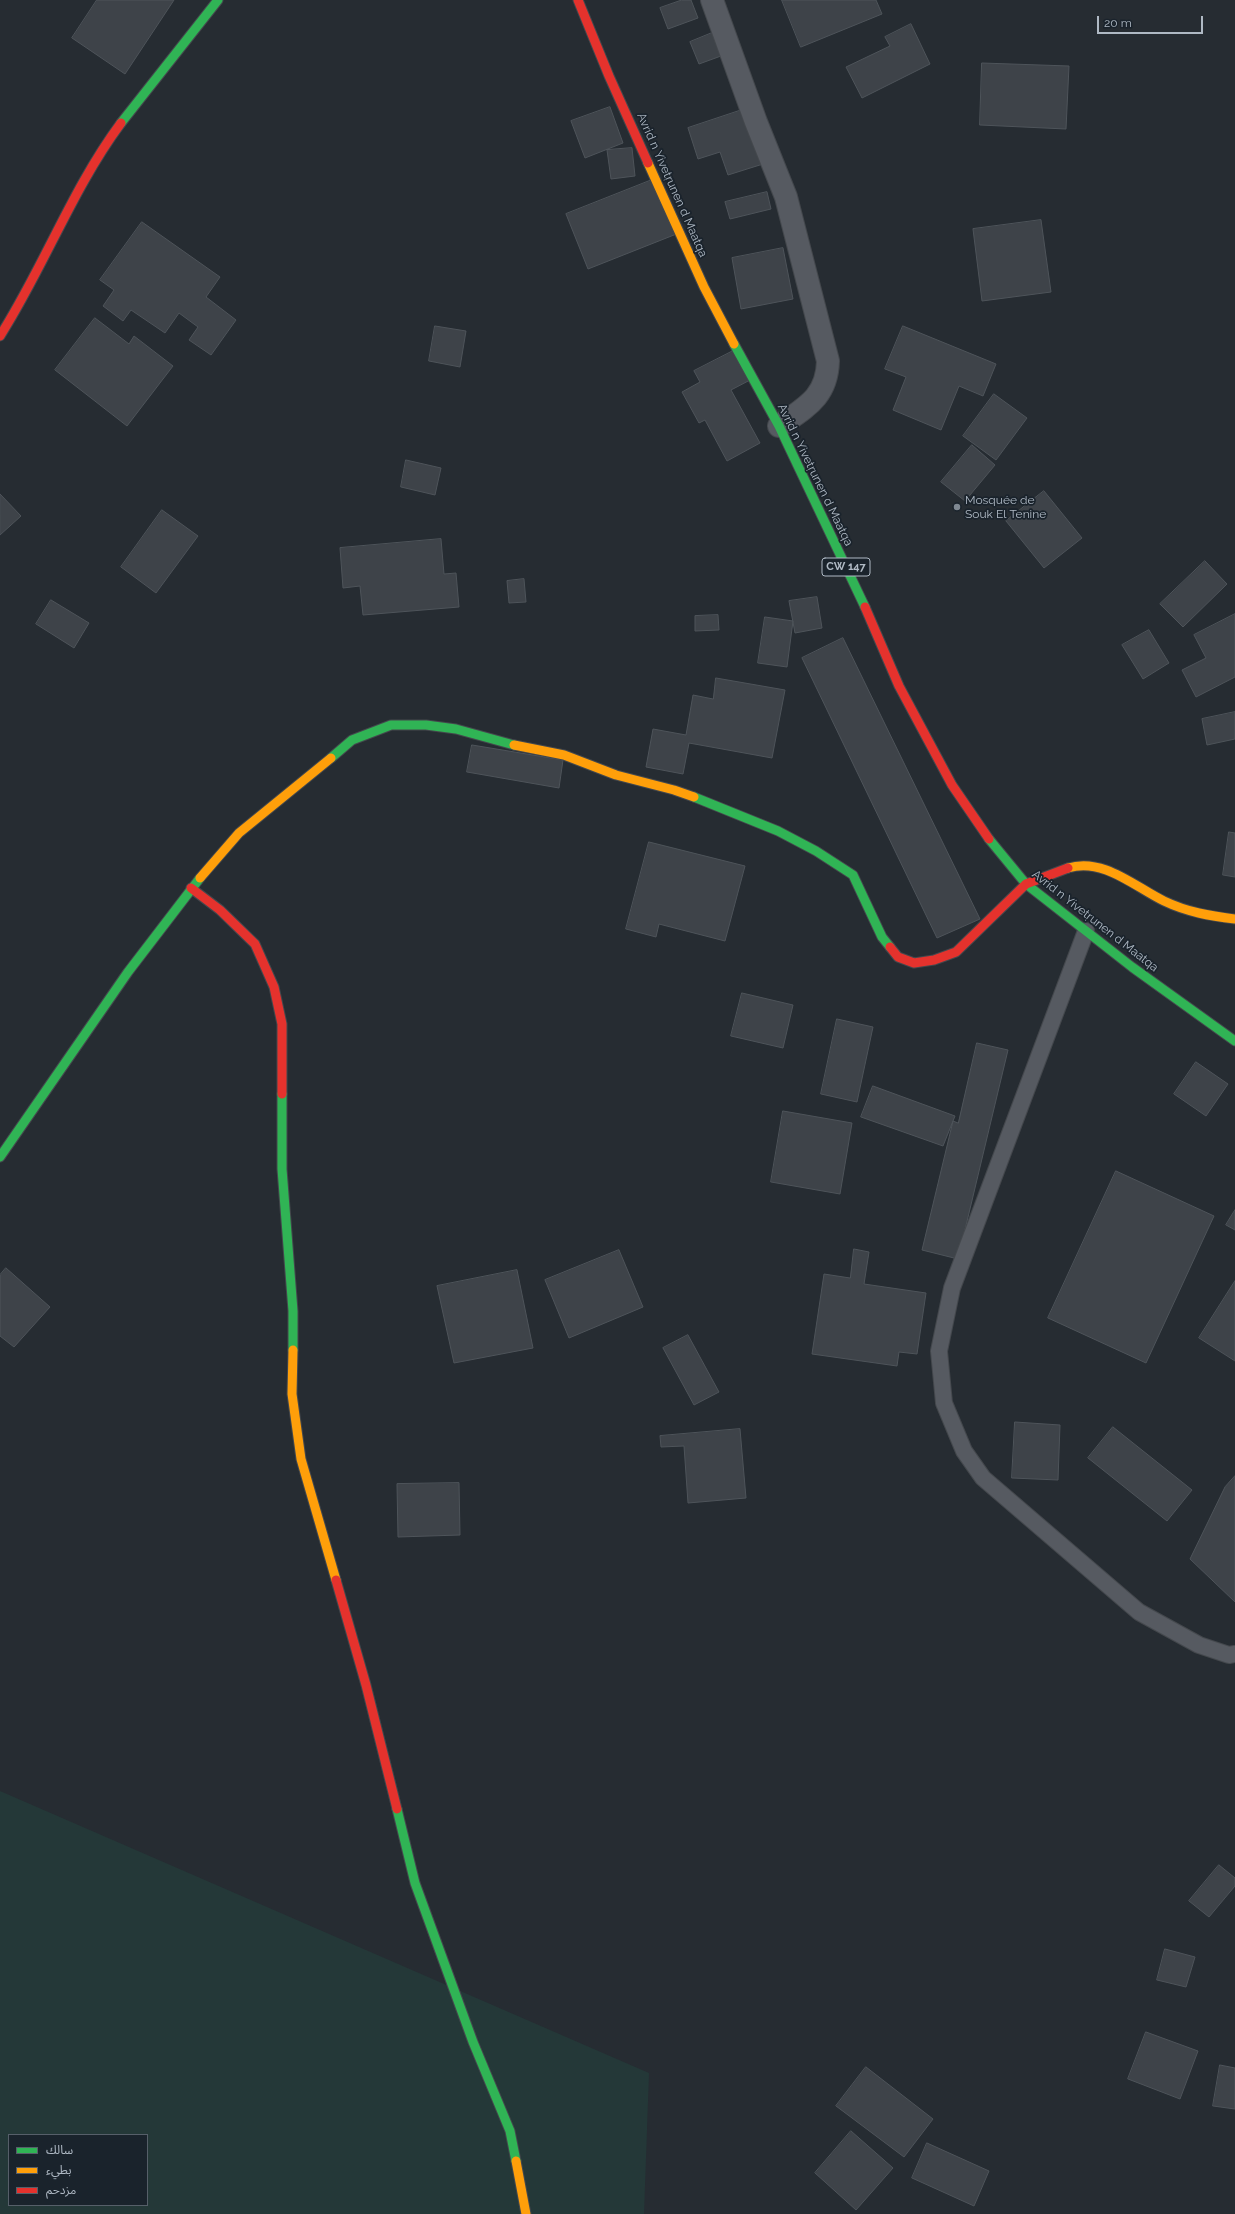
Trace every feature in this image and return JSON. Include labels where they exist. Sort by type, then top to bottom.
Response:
[{"type":"street","points":[[0,336],[20,307],[72,200],[119,123],[218,0]]},
{"type":"street","name":"Avrid n Yivetṛunen d Maatqa","points":[[578,0],[609,76],[704,287],[780,426],[861,598],[899,686],[952,785],[984,835],[1026,884],[1132,967],[1235,1041]]},
{"type":"street","points":[[712,0],[756,122],[786,197],[828,361],[827,376],[821,391],[811,403],[780,426]]},
{"type":"street","points":[[0,1157],[128,972],[191,888],[239,832],[292,791],[352,740],[391,725],[426,725],[456,729],[504,744],[564,755],[616,775],[674,790],[742,815],[778,831],[853,875],[882,937],[898,957],[914,963],[934,960],[956,952],[1026,884],[1050,873],[1073,866],[1095,867],[1118,875],[1164,901],[1203,915],[1235,919]]},
{"type":"street","points":[[191,888],[220,910],[255,944],[274,986],[282,1024],[282,1169],[293,1311],[292,1394],[301,1459],[366,1685],[415,1883],[473,2042],[510,2132],[526,2214]]},
{"type":"lane","points":[[1086,932],[952,1288],[939,1351],[944,1403],[964,1451],[983,1478],[1139,1612],[1199,1645],[1229,1655],[1235,1654]]},
{"type":"green space","points":[[0,1791],[649,2073],[644,2214],[0,2214]]},
{"type":"building","points":[[97,0],[174,0],[125,74],[72,38]]},
{"type":"building","points":[[682,0],[691,0],[698,18],[668,29],[660,8]]},
{"type":"building","points":[[782,0],[876,0],[882,14],[801,47]]},
{"type":"building","points":[[911,24],[930,64],[862,98],[846,67],[890,46],[885,37]]},
{"type":"building","points":[[712,33],[721,56],[699,64],[690,42]]},
{"type":"building","points":[[982,63],[1069,66],[1066,129],[980,125]]},
{"type":"building","points":[[610,107],[623,143],[585,158],[571,121]]},
{"type":"building","points":[[745,109],[763,164],[728,175],[720,152],[698,159],[688,128]]},
{"type":"building","points":[[632,148],[635,176],[611,179],[607,150]]},
{"type":"building","points":[[657,178],[679,233],[588,269],[566,214]]},
{"type":"building","points":[[767,192],[771,209],[730,219],[725,202]]},
{"type":"building","points":[[1041,220],[1051,292],[982,301],[973,229]]},
{"type":"building","points":[[142,222],[220,277],[206,297],[236,320],[211,355],[189,340],[198,327],[179,313],[165,333],[131,310],[123,321],[103,306],[114,290],[100,280]]},
{"type":"building","points":[[783,248],[793,299],[741,309],[732,258]]},
{"type":"building","points":[[95,318],[129,344],[134,336],[173,366],[127,426],[55,370]]},
{"type":"building","points":[[435,326],[466,331],[460,367],[429,361]]},
{"type":"building","points":[[903,326],[996,364],[983,396],[959,386],[941,430],[893,410],[906,377],[885,369]]},
{"type":"building","points":[[737,349],[752,379],[731,390],[760,443],[727,461],[705,420],[699,423],[682,392],[700,382],[694,371]]},
{"type":"building","points":[[994,394],[1027,418],[996,460],[963,436]]},
{"type":"building","points":[[972,445],[995,465],[965,501],[941,482]]},
{"type":"building","points":[[406,460],[441,468],[435,495],[401,487]]},
{"type":"building","points":[[1044,491],[1082,538],[1044,568],[1006,521]]},
{"type":"building","points":[[0,494],[21,516],[0,535]]},
{"type":"building","points":[[162,510],[198,536],[156,593],[121,567]]},
{"type":"building","points":[[441,539],[444,574],[456,573],[459,607],[363,615],[360,586],[343,588],[340,548]]},
{"type":"building","points":[[1205,561],[1227,584],[1183,627],[1160,604]]},
{"type":"building","points":[[524,579],[526,602],[509,603],[507,581]]},
{"type":"building","points":[[817,597],[822,628],[795,633],[789,601]]},
{"type":"building","points":[[51,600],[89,623],[74,648],[36,624]]},
{"type":"building","points":[[1235,614],[1235,677],[1196,697],[1182,670],[1206,658],[1194,635]]},
{"type":"building","points":[[718,615],[719,630],[695,631],[695,616]]},
{"type":"building","points":[[765,617],[793,621],[787,667],[758,663]]},
{"type":"building","points":[[1149,630],[1169,663],[1143,679],[1122,645]]},
{"type":"building","points":[[843,638],[980,919],[937,938],[802,658]]},
{"type":"building","points":[[716,678],[785,690],[772,758],[689,743],[683,774],[646,767],[653,729],[686,735],[693,695],[713,699]]},
{"type":"building","points":[[1235,712],[1235,739],[1207,745],[1202,719]]},
{"type":"building","points":[[472,745],[563,760],[559,788],[467,772]]},
{"type":"building","points":[[1229,832],[1235,833],[1235,877],[1223,875]]},
{"type":"building","points":[[649,842],[745,866],[725,941],[659,924],[656,937],[626,929]]},
{"type":"building","points":[[742,993],[793,1005],[783,1048],[731,1036]]},
{"type":"building","points":[[837,1019],[873,1027],[857,1102],[821,1094]]},
{"type":"building","points":[[977,1043],[1008,1050],[958,1259],[922,1250],[953,1121],[958,1123]]},
{"type":"building","points":[[1196,1062],[1228,1084],[1206,1116],[1174,1094]]},
{"type":"building","points":[[873,1086],[955,1116],[943,1146],[861,1117]]},
{"type":"building","points":[[783,1111],[852,1123],[840,1194],[771,1182]]},
{"type":"building","points":[[1116,1171],[1214,1216],[1146,1363],[1048,1318]]},
{"type":"building","points":[[1235,1210],[1235,1230],[1226,1225]]},
{"type":"building","points":[[854,1249],[869,1252],[864,1284],[926,1293],[917,1354],[899,1352],[897,1366],[812,1354],[824,1274],[850,1278]]},
{"type":"building","points":[[619,1250],[643,1307],[569,1338],[545,1280]]},
{"type":"building","points":[[6,1268],[50,1307],[14,1347],[0,1336],[0,1275]]},
{"type":"building","points":[[517,1270],[533,1348],[454,1363],[437,1286]]},
{"type":"building","points":[[1235,1281],[1235,1361],[1199,1338]]},
{"type":"building","points":[[688,1335],[719,1392],[694,1405],[663,1348]]},
{"type":"building","points":[[1015,1422],[1060,1425],[1058,1480],[1012,1478]]},
{"type":"building","points":[[1113,1427],[1192,1490],[1167,1521],[1088,1458]]},
{"type":"building","points":[[740,1429],[746,1498],[688,1503],[684,1446],[661,1447],[660,1436]]},
{"type":"building","points":[[1235,1476],[1235,1602],[1190,1559],[1225,1487]]},
{"type":"building","points":[[459,1483],[460,1535],[398,1537],[397,1484]]},
{"type":"building","points":[[1219,1865],[1235,1878],[1235,1886],[1209,1917],[1189,1901]]},
{"type":"building","points":[[1165,1949],[1195,1957],[1186,1987],[1157,1980]]},
{"type":"building","points":[[1146,2032],[1198,2051],[1180,2099],[1128,2079]]},
{"type":"building","points":[[1220,2065],[1235,2068],[1235,2109],[1213,2106]]},
{"type":"building","points":[[866,2067],[933,2119],[904,2157],[836,2106]]},
{"type":"building","points":[[851,2131],[893,2168],[856,2210],[815,2173]]},
{"type":"building","points":[[927,2143],[989,2171],[974,2206],[912,2178]]},
{"type":"traffic: fast","points":[[121,123],[218,0]]},
{"type":"traffic: fast","points":[[734,344],[779,426],[865,607]]},
{"type":"traffic: fast","points":[[331,758],[352,740],[391,725],[426,725],[456,729],[514,745]]},
{"type":"traffic: fast","points":[[694,797],[778,831],[816,851],[853,875],[882,937],[890,947]]},
{"type":"traffic: fast","points":[[989,839],[1026,884],[1132,967],[1235,1041]]},
{"type":"traffic: fast","points":[[0,1157],[128,972],[200,878]]},
{"type":"traffic: fast","points":[[282,1094],[282,1169],[293,1311],[293,1350]]},
{"type":"traffic: fast","points":[[397,1809],[415,1883],[473,2042],[510,2131],[516,2161]]},
{"type":"traffic: slow","points":[[648,163],[704,287],[734,344]]},
{"type":"traffic: slow","points":[[514,745],[564,755],[616,775],[674,790],[694,797]]},
{"type":"traffic: slow","points":[[200,878],[239,833],[331,758]]},
{"type":"traffic: slow","points":[[1068,868],[1081,866],[1106,870],[1173,905],[1199,913],[1235,919]]},
{"type":"traffic: slow","points":[[293,1350],[292,1394],[301,1459],[336,1580]]},
{"type":"traffic: slow","points":[[516,2161],[526,2214]]},
{"type":"traffic: jam","points":[[578,0],[609,76],[648,163]]},
{"type":"traffic: jam","points":[[0,336],[31,283],[88,174],[121,123]]},
{"type":"traffic: jam","points":[[865,607],[899,686],[952,785],[989,839]]},
{"type":"traffic: jam","points":[[890,947],[898,957],[914,963],[934,960],[956,952],[1026,884],[1068,868]]},
{"type":"traffic: jam","points":[[191,888],[220,910],[255,944],[274,987],[282,1024],[282,1094]]},
{"type":"traffic: jam","points":[[336,1580],[366,1685],[397,1809]]},
{"type":"place","name":"Mosquée de Souk El Tenine","points":[[957,507]]}]
